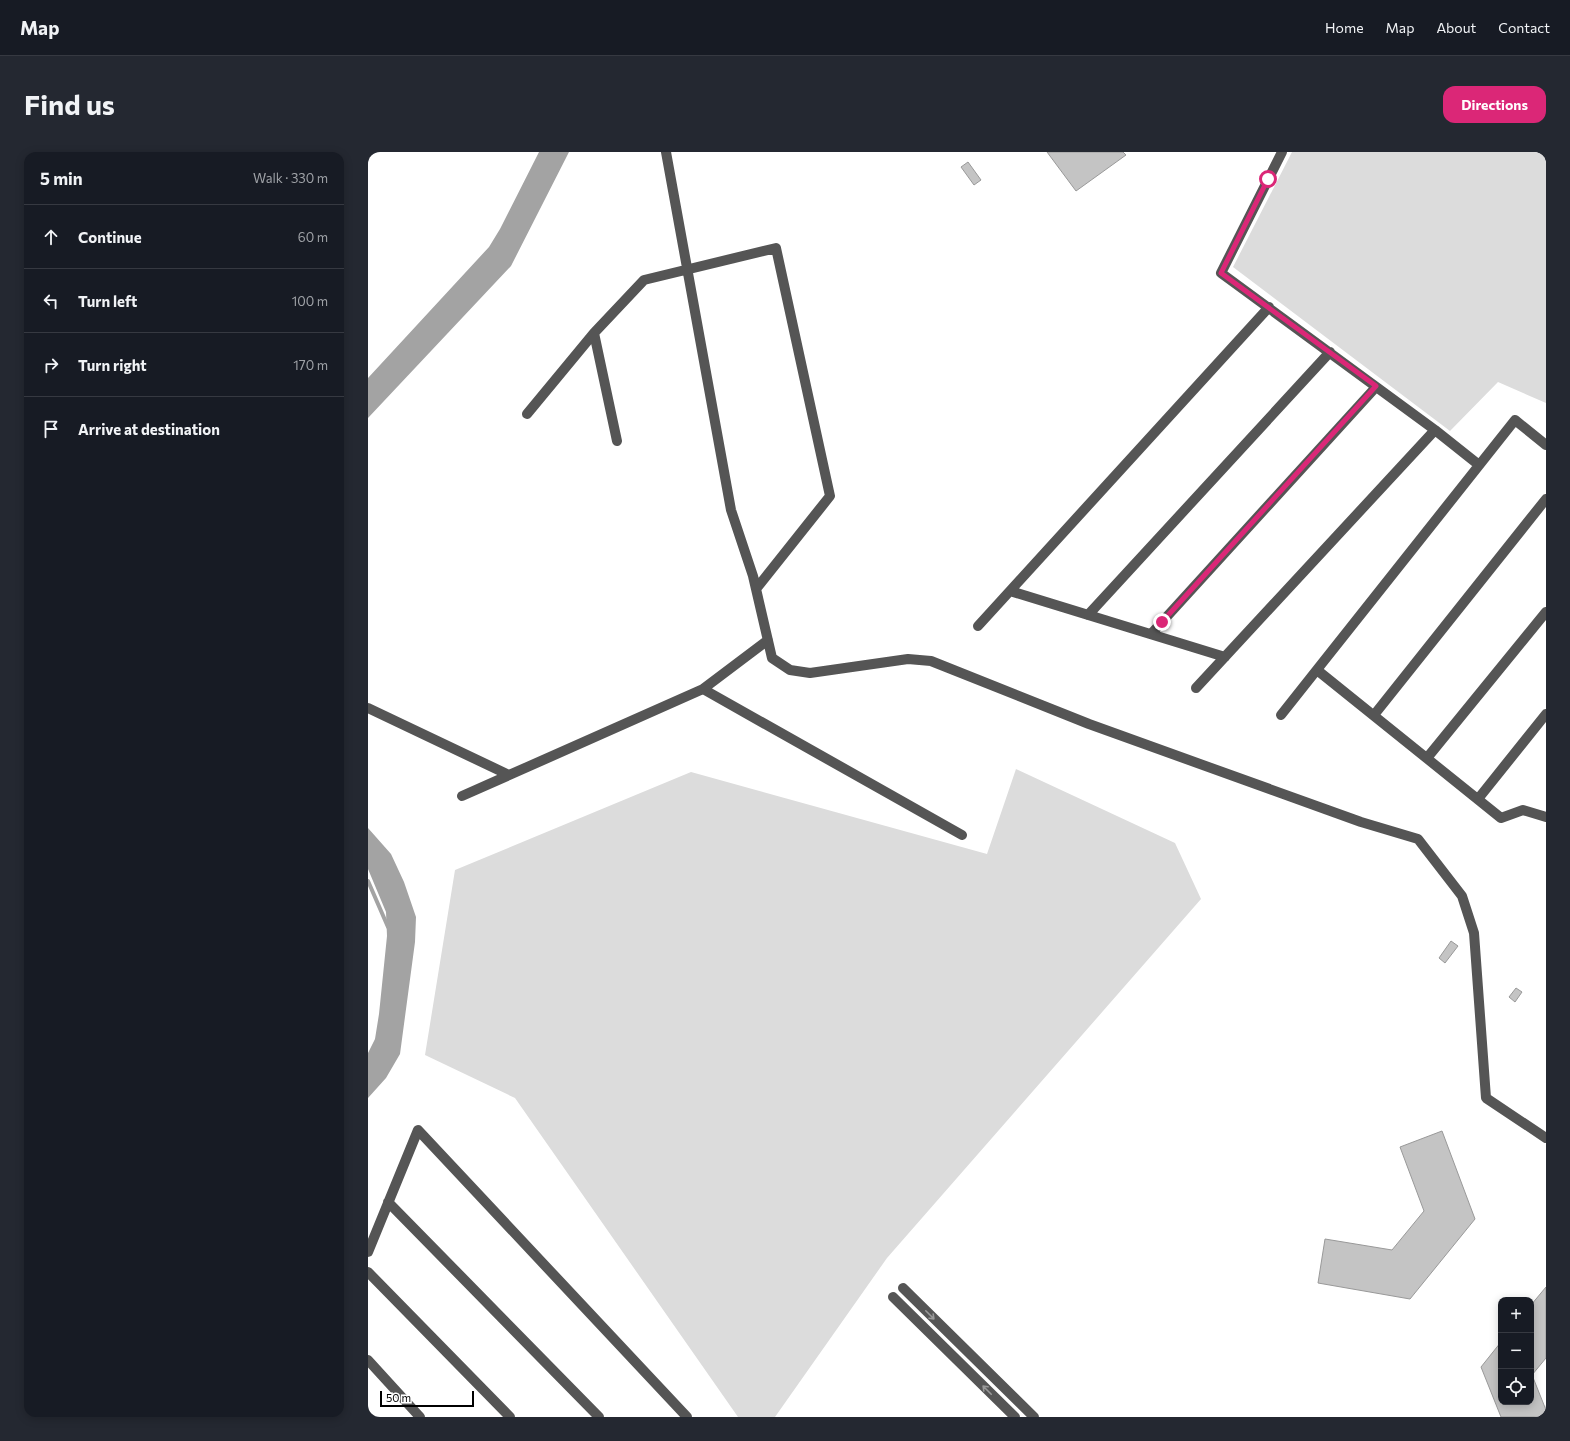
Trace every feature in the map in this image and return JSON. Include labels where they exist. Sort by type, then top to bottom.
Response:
[{"type":"street","points":[[666,152],[731,510],[753,576],[772,658],[790,670],[810,673],[908,659],[931,661],[1089,724],[1361,822],[1418,839],[1462,896],[1474,933],[1486,1098],[1546,1138]]},
{"type":"street","points":[[1282,152],[1221,273],[1376,386],[1479,465]]},
{"type":"street","points":[[527,414],[594,333],[644,280],[776,248],[830,496],[756,589]]},
{"type":"street","points":[[978,626],[1269,308]]},
{"type":"street","points":[[594,333],[617,441]]},
{"type":"street","points":[[1088,615],[1330,352]]},
{"type":"street","points":[[1151,634],[1376,386]]},
{"type":"street","points":[[1282,715],[1515,420],[1546,444]]},
{"type":"street","points":[[1196,688],[1435,430]]},
{"type":"street","points":[[1374,715],[1546,499]]},
{"type":"street","points":[[1010,590],[1225,657]]},
{"type":"street","points":[[1427,758],[1546,612]]},
{"type":"street","points":[[462,796],[703,689],[768,640]]},
{"type":"street","points":[[1317,670],[1501,818],[1523,810],[1546,817]]},
{"type":"street","points":[[703,689],[962,834]]},
{"type":"street","points":[[368,708],[510,775]]},
{"type":"street","points":[[1478,799],[1546,714]]},
{"type":"street","points":[[368,1252],[418,1130],[687,1417]]},
{"type":"street","points":[[388,1202],[599,1417]]},
{"type":"street","points":[[368,1272],[510,1417]]},
{"type":"street","points":[[903,1288],[1034,1417]]},
{"type":"street","points":[[893,1297],[1015,1417]]},
{"type":"street","points":[[368,1360],[420,1417]]},
{"type":"shaded area","points":[[539,152],[569,152],[511,266],[368,418],[368,378],[489,247],[500,229]]},
{"type":"shaded area","points":[[1292,152],[1546,152],[1546,403],[1498,382],[1450,431],[1233,267]]},
{"type":"shaded area","points":[[1016,769],[1175,843],[1201,899],[887,1258],[775,1417],[738,1417],[515,1098],[425,1055],[455,870],[691,772],[987,854]]},
{"type":"shaded area","points":[[368,828],[391,854],[404,882],[416,917],[415,942],[400,1054],[386,1078],[368,1098],[368,1053],[375,1039],[387,936],[386,912],[368,869]]},
{"type":"building","points":[[1047,152],[1123,152],[1126,155],[1076,191]]},
{"type":"building","points":[[968,162],[981,180],[974,185],[961,167]]},
{"type":"building","points":[[1451,941],[1458,946],[1445,963],[1439,958]]},
{"type":"building","points":[[1516,988],[1522,992],[1515,1002],[1509,997]]},
{"type":"building","points":[[1442,1131],[1475,1219],[1410,1299],[1318,1283],[1325,1239],[1392,1250],[1424,1211],[1400,1147]]},
{"type":"building","points":[[1546,1287],[1546,1358],[1534,1373],[1534,1333],[1534,1301]]},
{"type":"building","points":[[1498,1346],[1498,1405],[1534,1405],[1534,1380],[1546,1410],[1546,1417],[1501,1417],[1481,1367]]},
{"type":"waterway","points":[[368,881],[388,927]]},
{"type":"route","points":[[1162,622],[1376,386],[1221,273],[1268,179]]}]
